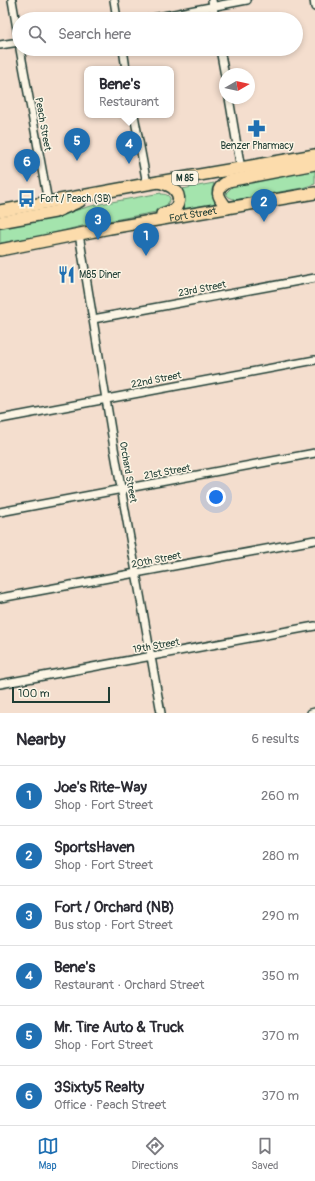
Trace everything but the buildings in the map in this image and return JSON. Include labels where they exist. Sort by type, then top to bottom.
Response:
[{"type":"main road","name":"M 85","points":[[0,211],[315,155]]},
{"type":"main road","points":[[228,208],[220,200],[218,193],[222,185],[228,182],[315,164]]},
{"type":"main road","points":[[49,241],[56,236],[73,231],[172,211],[178,203],[178,195],[174,189],[159,182]]},
{"type":"main road","name":"Fort Street","points":[[0,250],[79,234],[310,194],[315,189]]},
{"type":"main road","points":[[0,222],[54,212],[95,194]]},
{"type":"street","points":[[12,0],[14,12]]},
{"type":"street","points":[[114,0],[116,12]]},
{"type":"street","points":[[176,12],[212,3],[247,0]]},
{"type":"street","points":[[314,0],[315,7]]},
{"type":"street","points":[[0,45],[12,43]]},
{"type":"street","name":"Peach Street","points":[[21,56],[48,202]]},
{"type":"street","points":[[124,56],[126,66]]},
{"type":"street","points":[[221,56],[224,68]]},
{"type":"street","points":[[230,104],[241,169]]},
{"type":"street","points":[[135,118],[146,184]]},
{"type":"street","name":"Orchard Street","points":[[79,234],[121,489],[161,713]]},
{"type":"street","name":"23rd Street","points":[[93,319],[315,278]]},
{"type":"street","name":"22nd Street","points":[[0,419],[315,360]]},
{"type":"street","name":"21st Street","points":[[0,512],[315,454]]},
{"type":"street","name":"20th Street","points":[[0,598],[315,540]]},
{"type":"street","name":"19th Street","points":[[0,684],[315,626]]},
{"type":"street","points":[[311,713],[315,712]]},
{"type":"green space","points":[[315,167],[315,184],[302,188],[235,200],[229,197],[226,193],[233,186]]},
{"type":"green space","points":[[214,183],[212,190],[215,204],[182,210],[184,197],[182,189]]},
{"type":"green space","points":[[161,193],[168,196],[170,200],[165,207],[156,210],[156,212],[0,243],[0,225],[63,214],[95,205]]},
{"type":"place","name":"Benzer Pharmacy","points":[[257,128]]},
{"type":"place","name":"Mr. Tire Auto & Truck","points":[[77,161]]},
{"type":"place","name":"Bene's","points":[[129,164]]},
{"type":"place","name":"3Sixty5 Realty","points":[[27,182]]},
{"type":"place","name":"Fort / Peach (SB)","points":[[27,198]]},
{"type":"place","name":"SportsHaven","points":[[264,222]]},
{"type":"place","name":"Fort / Orchard (NB)","points":[[98,240]]},
{"type":"place","name":"Joe's Rite-Way","points":[[146,256]]},
{"type":"place","name":"M85 Diner","points":[[66,274]]}]
